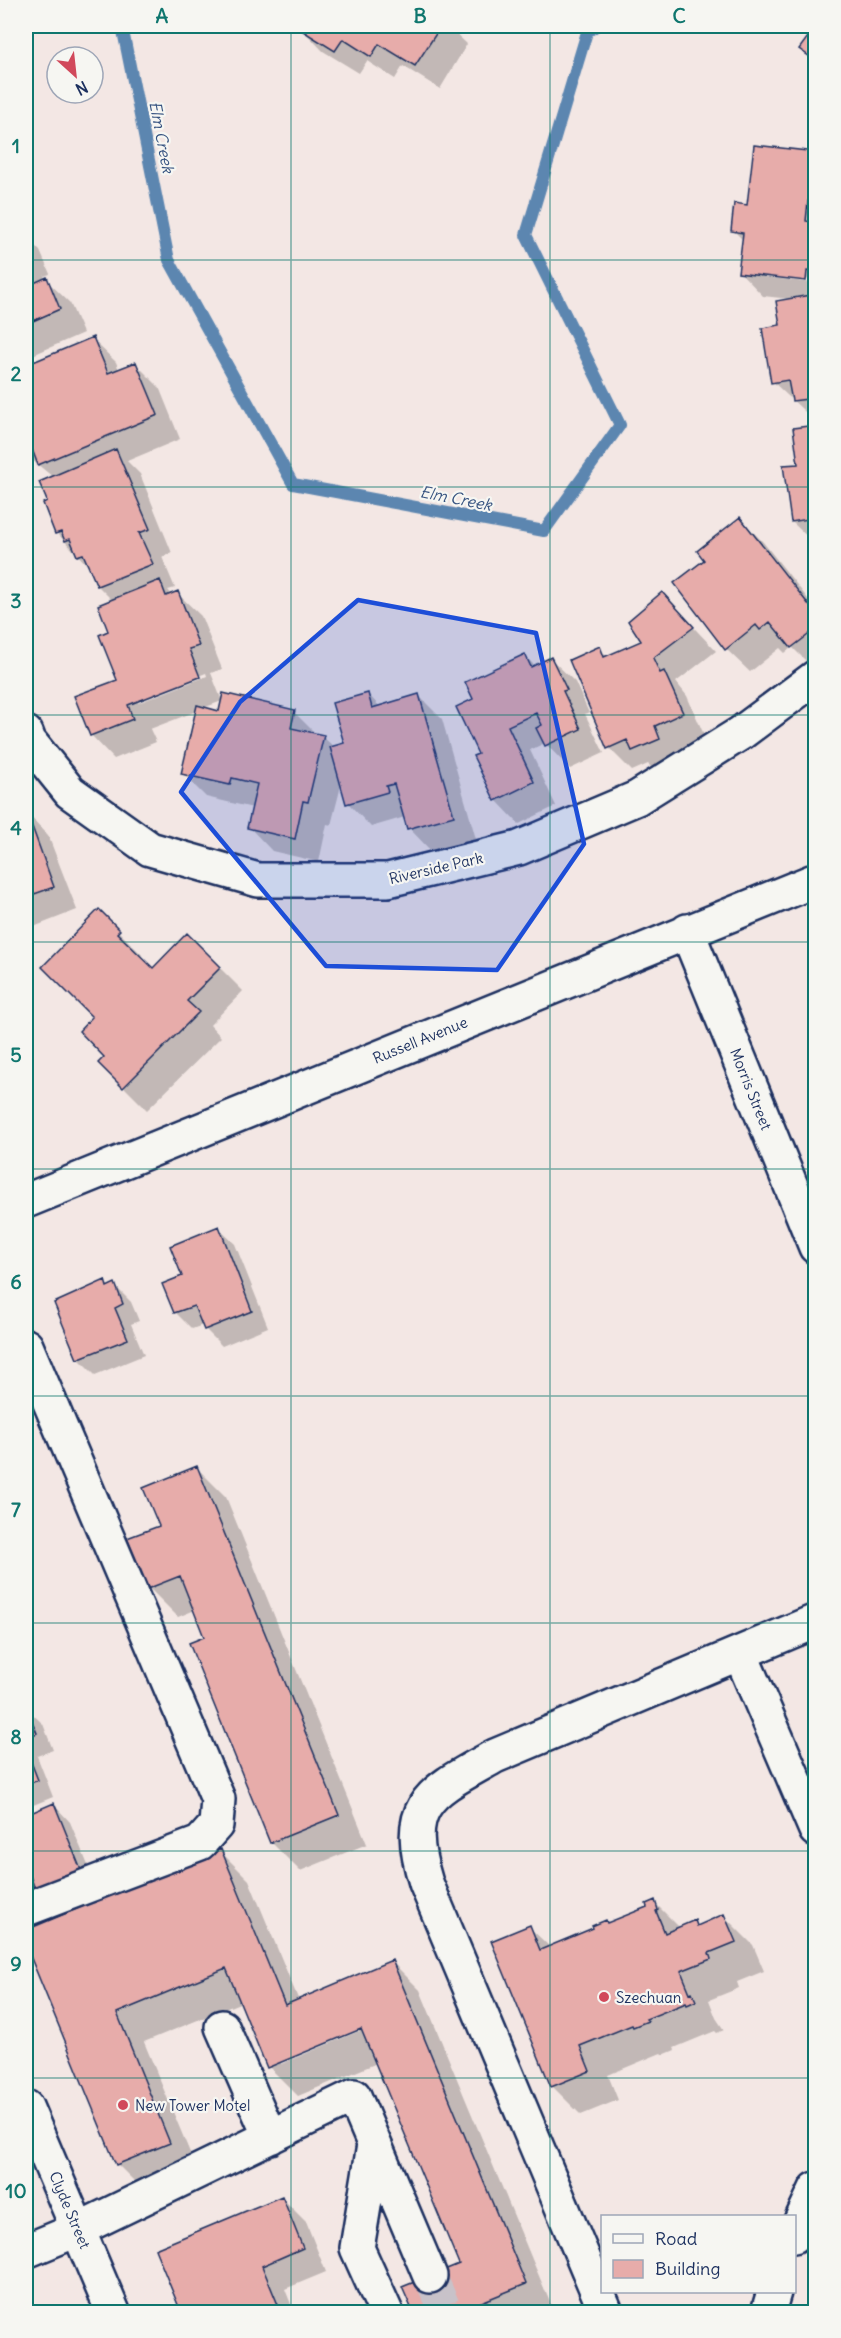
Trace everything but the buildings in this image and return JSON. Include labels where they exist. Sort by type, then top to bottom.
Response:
[{"type":"street","name":"Riverside Park","points":[[26,733],[29,741],[70,792],[150,849],[258,880],[388,880],[519,848],[637,798],[741,733],[816,678]]},
{"type":"street","name":"Russell Avenue","points":[[26,1201],[816,880]]},
{"type":"street","name":"Morris Street","points":[[687,931],[816,1247]]},
{"type":"street","points":[[26,1346],[218,1799],[216,1825],[200,1843],[26,1909]]},
{"type":"street","points":[[606,2313],[426,1883],[419,1861],[417,1822],[424,1803],[445,1784],[495,1756],[816,1621]]},
{"type":"street","points":[[740,1653],[816,1830]]},
{"type":"street","points":[[222,2027],[270,2137]]},
{"type":"street","points":[[26,2251],[79,2229],[354,2096],[430,2276]]},
{"type":"street","name":"Clyde Street","points":[[26,2107],[113,2313]]},
{"type":"street","points":[[374,2145],[357,2248],[386,2313]]},
{"type":"street","points":[[796,2234],[816,2189]]},
{"type":"street","points":[[768,2313],[774,2293]]},
{"type":"highlighted area","points":[[358,600],[536,633],[584,844],[497,970],[326,966],[181,792],[240,702]]},
{"type":"waterway","name":"Elm Creek","points":[[122,26],[169,260],[293,484],[544,531],[620,425],[526,235],[587,32],[596,26]]},
{"type":"tunnel","points":[[430,2276],[446,2312]]},
{"type":"place","name":"Szechuan","points":[[604,1997]]},
{"type":"place","name":"New Tower Motel","points":[[123,2105]]}]
